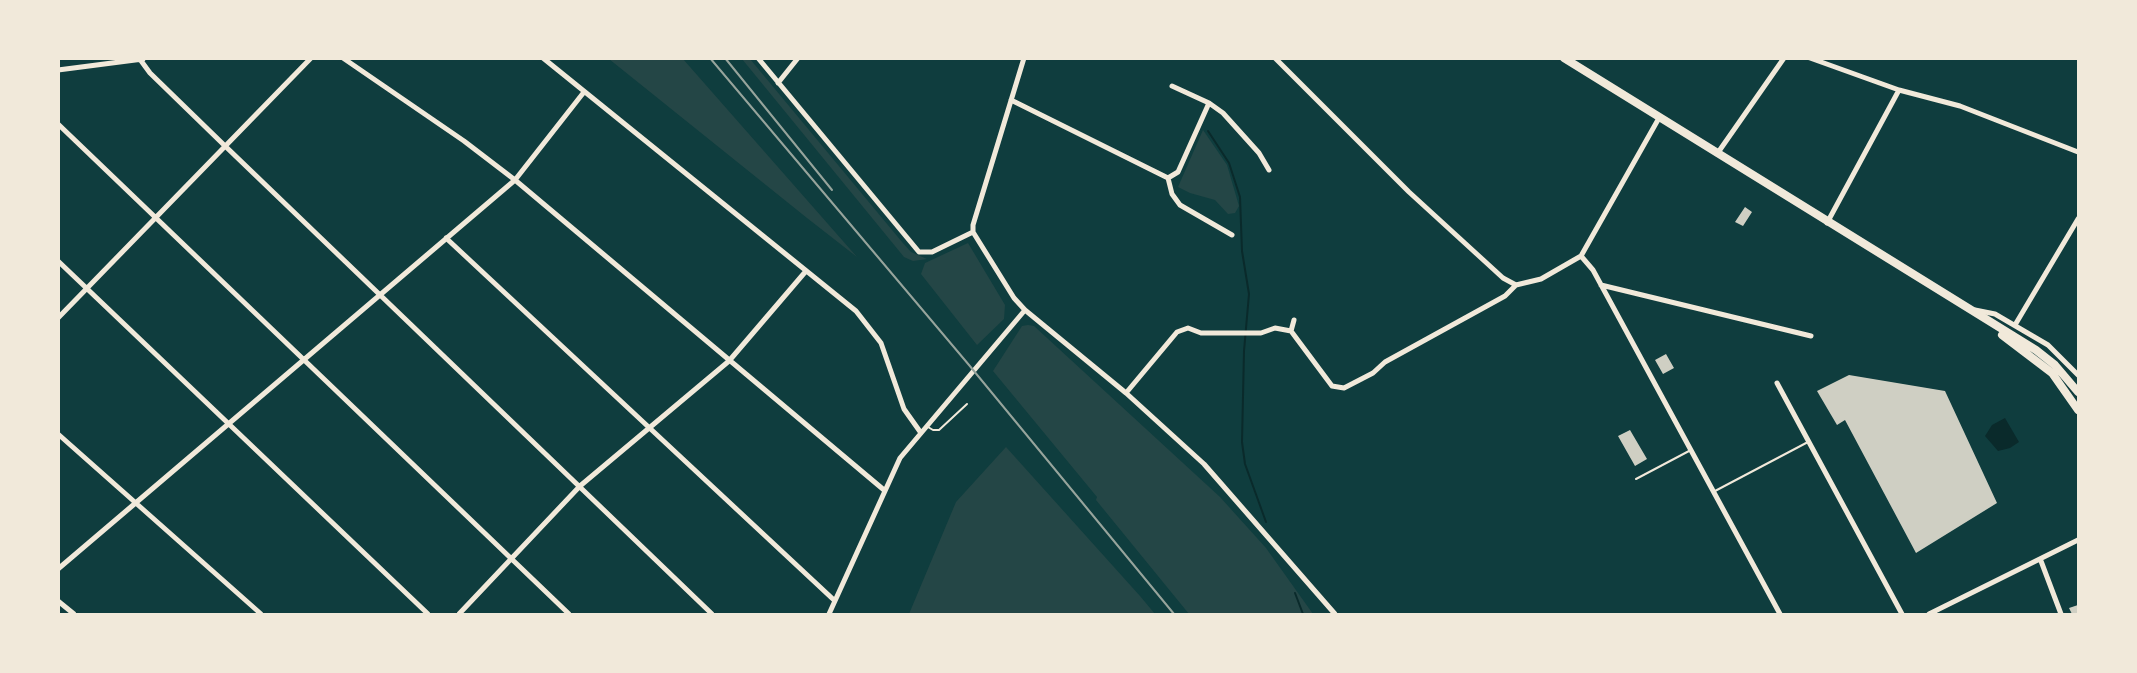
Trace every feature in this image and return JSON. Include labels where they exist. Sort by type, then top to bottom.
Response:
[{"type":"main road","points":[[1564,58],[1827,223],[2036,350],[2055,365],[2079,392]]},
{"type":"main road","points":[[1969,309],[2043,365],[2061,383],[2079,410]]},
{"type":"street","points":[[58,318],[311,58]]},
{"type":"street","points":[[343,58],[464,141],[515,180],[884,490]]},
{"type":"street","points":[[543,58],[856,311],[874,332],[887,357],[904,409],[921,433]]},
{"type":"street","points":[[758,58],[919,252],[932,252],[973,232]]},
{"type":"street","points":[[778,82],[798,58]]},
{"type":"street","points":[[1024,58],[973,225],[973,232],[1014,298],[1025,310],[1126,393],[1204,464],[1335,615]]},
{"type":"street","points":[[1275,58],[1409,192],[1503,278],[1516,285]]},
{"type":"street","points":[[1717,154],[1784,58]]},
{"type":"street","points":[[1810,58],[1899,90],[1960,106],[2079,152]]},
{"type":"street","points":[[58,70],[141,59],[150,73],[712,615]]},
{"type":"street","points":[[1172,86],[1209,103],[1223,113],[1259,153],[1269,170]]},
{"type":"street","points":[[1827,223],[1899,90]]},
{"type":"street","points":[[58,569],[136,505],[302,359],[515,180],[584,92]]},
{"type":"street","points":[[1011,100],[1168,178],[1172,194],[1180,205],[1232,235]]},
{"type":"street","points":[[1168,178],[1178,172],[1209,103]]},
{"type":"street","points":[[1126,393],[1182,328],[1202,333],[1250,334],[1275,328],[1292,331],[1332,386],[1344,388],[1373,373],[1385,362],[1505,296],[1516,285],[1534,282],[1581,256],[1659,118]]},
{"type":"street","points":[[58,124],[569,615]]},
{"type":"street","points":[[2015,325],[2079,219]]},
{"type":"street","points":[[446,238],[835,601]]},
{"type":"street","points":[[1581,256],[1601,285],[1780,615]]},
{"type":"street","points":[[58,261],[428,615]]},
{"type":"street","points":[[459,615],[580,486],[729,361],[806,271]]},
{"type":"street","points":[[1601,285],[1811,336]]},
{"type":"street","points":[[1969,309],[1995,314],[2015,325],[2048,345],[2079,375]]},
{"type":"street","points":[[829,615],[902,454],[1025,310]]},
{"type":"street","points":[[1292,331],[1294,320]]},
{"type":"street","points":[[1777,383],[1902,615]]},
{"type":"street","points":[[58,434],[261,615]]},
{"type":"street","points":[[1929,615],[2079,540]]},
{"type":"street","points":[[2041,561],[2061,615]]},
{"type":"street","points":[[58,601],[74,615]]},
{"type":"lane","points":[[927,426],[933,430],[939,430],[968,404]]},
{"type":"lane","points":[[1713,493],[1809,441]]},
{"type":"lane","points":[[1636,479],[1690,451]]},
{"type":"shaded area","points":[[609,59],[683,59],[857,257],[807,218]]},
{"type":"shaded area","points":[[742,59],[750,59],[911,252],[927,259],[913,261],[904,257]]},
{"type":"shaded area","points":[[1203,130],[1227,165],[1239,206],[1235,213],[1228,214],[1215,200],[1178,187]]},
{"type":"shaded area","points":[[968,243],[1005,305],[1004,319],[977,345],[921,274],[925,263]]},
{"type":"shaded area","points":[[1022,326],[1034,326],[1220,497],[1266,548],[1313,614],[1189,614],[1096,500],[1097,497],[993,371]]},
{"type":"shaded area","points":[[2005,418],[2019,442],[2010,448],[1998,451],[1985,436],[1992,425]]},
{"type":"shaded area","points":[[1006,447],[1155,614],[909,614],[956,502]]},
{"type":"building","points":[[1745,207],[1752,212],[1743,226],[1735,222]]},
{"type":"building","points":[[1666,354],[1674,368],[1663,374],[1655,360]]},
{"type":"building","points":[[1849,375],[1945,391],[1997,503],[1916,553],[1845,420],[1837,425],[1817,391]]},
{"type":"building","points":[[1630,430],[1647,459],[1635,466],[1618,436]]},
{"type":"building","points":[[2078,605],[2078,614],[2072,614],[2069,608]]},
{"type":"waterway","points":[[1208,131],[1229,163],[1240,197],[1242,251],[1249,294],[1244,351],[1242,442],[1245,464],[1266,522]]},
{"type":"waterway","points":[[1295,593],[1303,614]]},
{"type":"railway","points":[[710,58],[969,365],[1174,614]]},
{"type":"railway","points":[[725,58],[832,190]]}]
